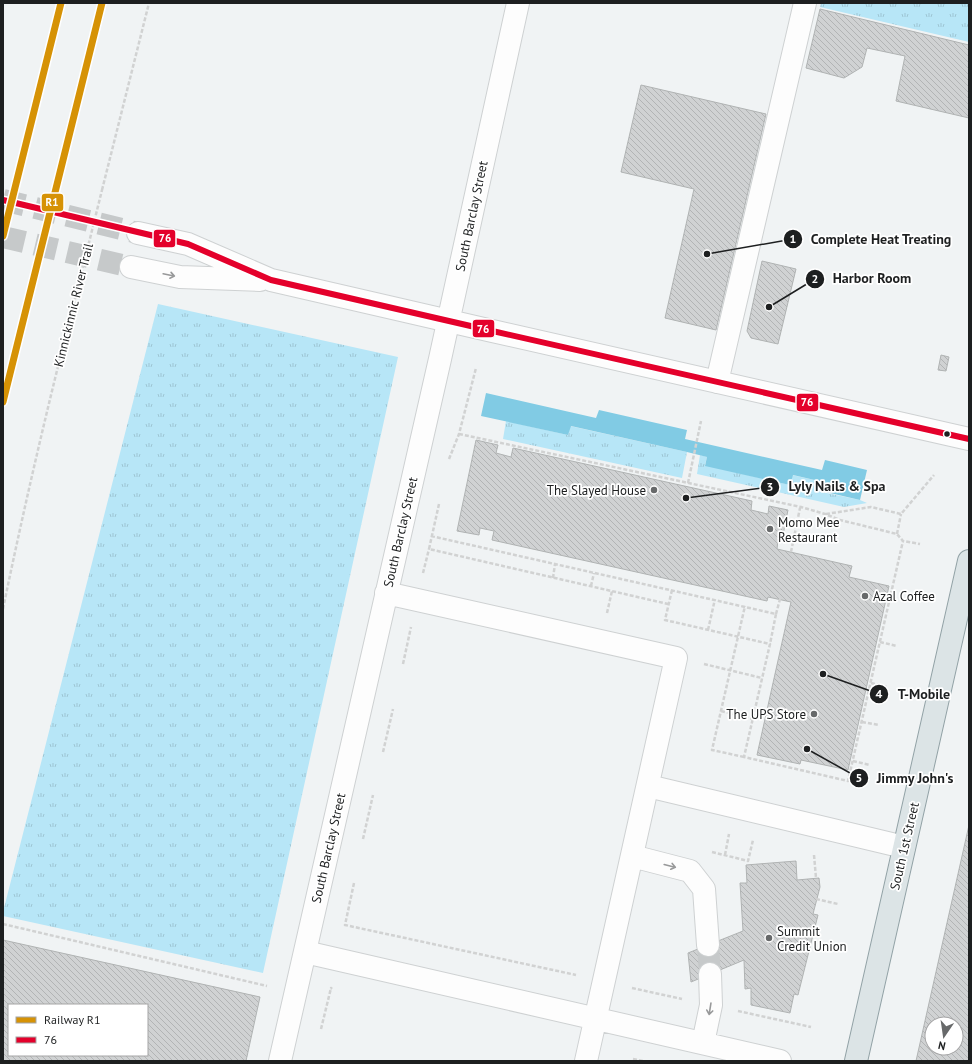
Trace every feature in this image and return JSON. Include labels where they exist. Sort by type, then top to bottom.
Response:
[{"type":"main road","name":"South 1st Street","points":[[856,1061],[969,561]]},
{"type":"street","name":"South Barclay Street","points":[[280,1061],[448,321],[518,3]]},
{"type":"street","points":[[717,382],[805,3]]},
{"type":"street","points":[[138,233],[188,244],[271,280],[969,439]]},
{"type":"street","points":[[131,267],[180,277],[271,280]]},
{"type":"street","points":[[386,593],[676,658],[586,1061]]},
{"type":"street","points":[[648,786],[904,847]]},
{"type":"street","points":[[632,856],[690,871],[704,889],[708,945]]},
{"type":"street","points":[[305,952],[780,1061]]},
{"type":"street","points":[[703,1043],[711,1005],[710,974]]},
{"type":"path","name":"Kinnickinnic River Trail","points":[[3,609],[48,405],[149,3]]},
{"type":"path","points":[[449,459],[459,434],[476,368]]},
{"type":"path","points":[[688,483],[701,421]]},
{"type":"path","points":[[459,434],[800,507],[840,520],[897,534],[903,541],[920,544]]},
{"type":"path","points":[[897,534],[901,514],[934,475]]},
{"type":"path","points":[[422,577],[439,504]]},
{"type":"path","points":[[791,552],[800,507]]},
{"type":"path","points":[[825,514],[871,507],[901,514]]},
{"type":"path","points":[[431,536],[776,614]]},
{"type":"path","points":[[744,606],[712,750],[848,781],[903,541]]},
{"type":"path","points":[[429,550],[668,604]]},
{"type":"path","points":[[553,578],[555,564]]},
{"type":"path","points":[[591,586],[594,572]]},
{"type":"path","points":[[672,590],[665,620],[770,644]]},
{"type":"path","points":[[708,630],[715,599]]},
{"type":"path","points":[[744,757],[780,599]]},
{"type":"path","points":[[403,664],[412,621]]},
{"type":"path","points":[[880,642],[896,646]]},
{"type":"path","points":[[730,671],[762,678]]},
{"type":"path","points":[[871,683],[888,687]]},
{"type":"path","points":[[383,752],[393,709]]},
{"type":"path","points":[[721,711],[753,719]]},
{"type":"path","points":[[862,722],[879,725]]},
{"type":"path","points":[[853,761],[870,765]]},
{"type":"path","points":[[363,839],[373,795]]},
{"type":"path","points":[[710,852],[748,861],[754,835]]},
{"type":"path","points":[[814,848],[816,878]]},
{"type":"path","points":[[354,883],[345,925],[577,976]]},
{"type":"path","points":[[816,899],[838,904]]},
{"type":"path","points":[[3,924],[267,986]]},
{"type":"path","points":[[321,1029],[331,988]]},
{"type":"green space","points":[[821,3],[969,3],[969,42],[820,7]]},
{"type":"green space","points":[[158,304],[398,357],[263,973],[3,916]]},
{"type":"green space","points":[[506,421],[568,435],[570,426],[687,452],[682,478],[503,439]]},
{"type":"green space","points":[[700,455],[707,457],[705,465],[790,485],[792,475],[819,481],[817,491],[860,500],[867,503],[844,507],[697,474]]},
{"type":"shaded area","points":[[486,393],[596,418],[599,410],[687,430],[685,439],[822,470],[825,460],[867,470],[860,500],[817,490],[819,481],[793,475],[790,485],[705,466],[707,457],[571,426],[568,435],[481,416]]},
{"type":"building","points":[[820,9],[969,45],[969,118],[896,101],[905,56],[867,48],[862,67],[844,78],[806,68]]},
{"type":"building","points":[[641,85],[766,114],[716,330],[665,318],[694,189],[621,172]]},
{"type":"building","points":[[762,261],[796,269],[778,344],[751,338],[747,331]]},
{"type":"building","points":[[941,355],[949,357],[946,371],[938,370]]},
{"type":"building","points":[[476,440],[498,445],[496,453],[511,457],[513,448],[752,501],[751,510],[768,514],[769,506],[788,510],[782,540],[778,539],[777,549],[852,566],[849,577],[889,586],[848,770],[801,760],[800,764],[757,755],[791,602],[768,597],[767,601],[492,540],[494,531],[480,528],[479,535],[457,531]]},
{"type":"building","points":[[969,825],[969,1061],[916,1061],[924,1025],[924,1056],[964,1056],[964,1016],[926,1016]]},
{"type":"building","name":"Summit Credit Union","points":[[796,861],[797,880],[819,878],[820,887],[813,914],[818,915],[798,995],[794,994],[790,1013],[751,1005],[751,988],[745,989],[744,960],[691,982],[688,953],[743,931],[740,883],[747,883],[746,865]]},
{"type":"building","points":[[3,940],[260,997],[246,1061],[3,1061]]},
{"type":"tunnel","points":[[3,200],[138,233]]},
{"type":"tunnel","points":[[3,237],[131,267]]},
{"type":"tunnel","points":[[708,945],[710,974]]},
{"type":"railway","points":[[3,402],[102,3]]},
{"type":"rail line","name":"R1","points":[[3,236],[61,3]]},
{"type":"rail line","name":"R1","points":[[3,402],[102,3]]},
{"type":"transit line","name":"76","points":[[3,200],[188,244],[271,280],[969,439]]},
{"type":"place","name":"Complete Heat Treating","points":[[707,254]]},
{"type":"place","name":"Harbor Room","points":[[769,307]]},
{"type":"place","name":"The Slayed House","points":[[654,490]]},
{"type":"place","name":"Lyly Nails & Spa","points":[[686,498]]},
{"type":"place","name":"Momo Mee Restaurant","points":[[770,529]]},
{"type":"place","name":"Azal Coffee","points":[[865,596]]},
{"type":"place","name":"T-Mobile","points":[[823,674]]},
{"type":"place","name":"The UPS Store","points":[[814,714]]},
{"type":"place","name":"Jimmy John's","points":[[807,749]]},
{"type":"place","name":"Summit Credit Union","points":[[769,938]]}]
